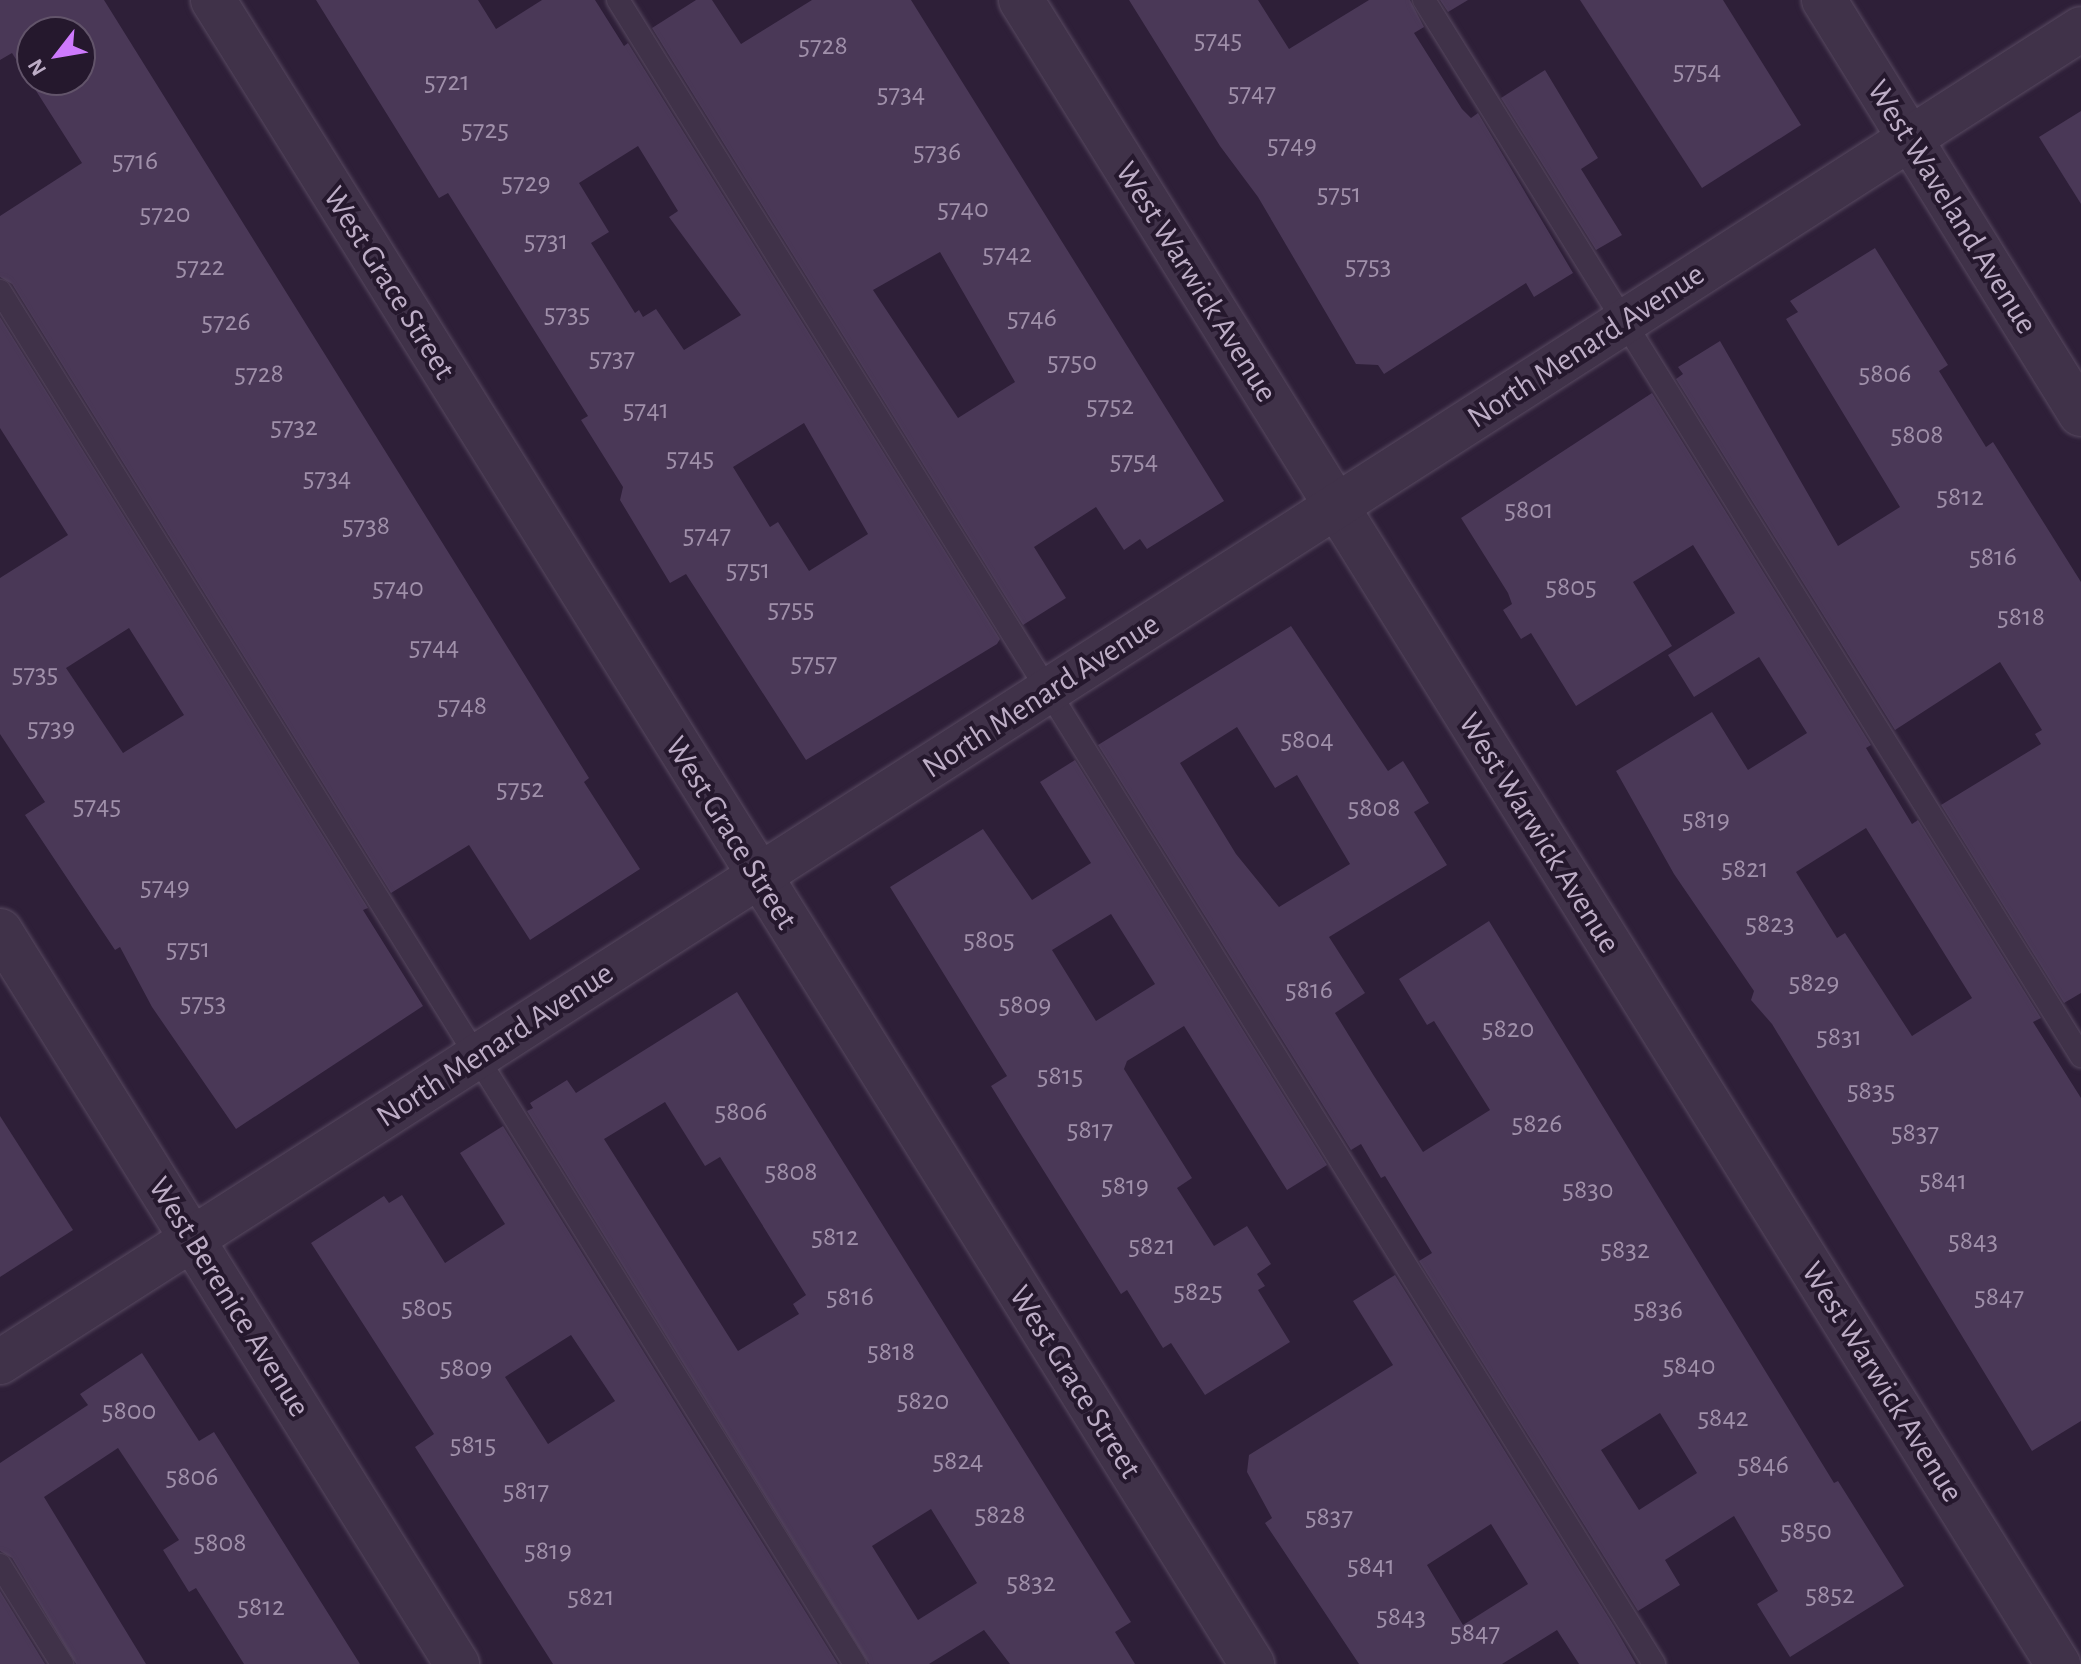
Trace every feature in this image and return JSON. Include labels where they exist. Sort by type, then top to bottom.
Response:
[{"type":"street","name":"West Grace Street","points":[[213,0],[1252,1664]]},
{"type":"street","name":"West Warwick Avenue","points":[[1021,0],[1336,507],[2062,1659]]},
{"type":"street","name":"West Waveland Avenue","points":[[1824,0],[2081,414]]},
{"type":"street","name":"North Menard Avenue","points":[[0,1362],[2081,29]]},
{"type":"street","name":"West Berenice Avenue","points":[[0,931],[457,1664]]},
{"type":"lane","points":[[618,0],[1654,1664]]},
{"type":"lane","points":[[1424,0],[2081,1056]]},
{"type":"lane","points":[[0,291],[855,1664]]},
{"type":"lane","points":[[0,1565],[62,1664]]},
{"type":"building","points":[[0,0],[104,0],[589,778],[584,782],[640,869],[530,940],[469,845],[391,893],[12,284],[0,277],[0,216],[82,163],[39,96],[96,96],[96,16],[16,16],[16,59],[12,53],[0,60]]},
{"type":"building","points":[[316,0],[478,0],[496,29],[542,0],[595,0],[624,46],[628,43],[1000,639],[997,644],[806,760],[686,574],[670,583],[620,500],[623,487],[581,420],[588,416],[448,193],[439,198]],"holes":[[[638,146],[678,211],[669,217],[741,315],[684,350],[656,309],[643,317],[639,310],[635,313],[591,243],[609,232],[579,183]],[[804,423],[868,534],[809,571],[778,522],[770,527],[733,467]]]},
{"type":"building","points":[[696,0],[712,0],[741,44],[812,0],[911,0],[1224,501],[1147,549],[1140,539],[1124,550],[1096,507],[1034,547],[1066,598],[1023,625],[652,28]],"holes":[[[940,252],[1015,382],[958,418],[873,290]]]},
{"type":"building","points":[[1129,0],[1258,0],[1289,49],[1369,0],[1410,0],[1424,27],[1414,33],[1462,109],[1471,118],[1478,113],[1573,273],[1534,297],[1526,283],[1384,374],[1378,365],[1356,364],[1258,197],[1220,146]]},
{"type":"building","points":[[1440,0],[1468,0],[1448,12]]},
{"type":"building","points":[[1580,0],[1723,0],[1801,125],[1702,188]]},
{"type":"building","points":[[1545,70],[1598,158],[1581,169],[1622,235],[1596,250],[1501,98]]},
{"type":"building","points":[[2081,111],[2081,204],[2039,137]]},
{"type":"building","points":[[1875,248],[1948,365],[1939,371],[1986,447],[1993,442],[2081,582],[2081,993],[2064,1003],[1941,805],[2041,744],[2035,734],[2042,730],[2000,662],[1895,730],[1676,379],[1683,374],[1678,367],[1720,341],[1838,546],[1900,507],[1786,319],[1798,312],[1790,301]]},
{"type":"building","points":[[0,317],[368,908],[363,910],[423,1006],[236,1129],[152,1007],[120,947],[115,950],[25,815],[45,802],[0,734],[0,578],[68,535],[0,428]],"holes":[[[129,628],[184,715],[123,753],[66,668]]]},
{"type":"building","points":[[1652,393],[1871,745],[1866,748],[1912,824],[1918,820],[2041,1018],[2033,1022],[2081,1098],[2081,1421],[2032,1451],[1772,1024],[1751,1000],[1754,991],[1674,874],[1616,771],[1712,712],[1748,770],[1807,733],[1759,657],[1694,697],[1668,655],[1735,613],[1693,545],[1633,582],[1672,646],[1576,706],[1531,633],[1521,639],[1503,610],[1512,604],[1508,593],[1461,518]],"holes":[[[1866,828],[1972,998],[1912,1036],[1845,933],[1837,938],[1796,872]]]},
{"type":"building","points":[[1291,626],[1388,771],[1403,761],[1429,803],[1414,812],[1447,865],[1329,937],[1365,993],[1335,1013],[1374,1076],[1423,1152],[1490,1110],[1434,1021],[1427,1025],[1399,979],[1489,921],[1834,1483],[1838,1481],[1904,1586],[1790,1657],[1757,1604],[1778,1591],[1734,1516],[1665,1560],[1680,1585],[1638,1611],[1419,1261],[1432,1253],[1385,1176],[1381,1178],[1361,1144],[1351,1150],[1098,745]],"holes":[[[1237,727],[1275,788],[1297,775],[1350,864],[1279,907],[1236,854],[1180,763]],[[1660,1413],[1697,1473],[1639,1510],[1601,1450]]]},
{"type":"building","points":[[1075,760],[1327,1165],[1287,1190],[1184,1026],[1127,1061],[1124,1069],[1192,1178],[1177,1188],[1214,1246],[1247,1226],[1271,1264],[1257,1274],[1265,1286],[1258,1290],[1290,1342],[1205,1395],[1171,1343],[1163,1348],[1127,1290],[1121,1294],[1020,1133],[991,1086],[1007,1076],[890,887],[983,829],[1032,900],[1091,863],[1040,782]],"holes":[[[1111,914],[1155,984],[1096,1021],[1052,950]]]},
{"type":"building","points":[[737,992],[1131,1622],[1115,1632],[1135,1664],[1010,1664],[984,1630],[929,1664],[869,1664],[527,1111],[533,1108],[530,1103],[567,1080],[576,1093]],"holes":[[[665,1102],[705,1166],[720,1157],[806,1295],[793,1304],[799,1314],[738,1351],[604,1139]],[[931,1509],[977,1583],[918,1620],[872,1546]]]},
{"type":"building","points":[[0,1116],[73,1230],[0,1277]]},
{"type":"building","points":[[503,1126],[838,1664],[553,1664],[415,1447],[434,1434],[311,1243],[384,1196],[389,1203],[402,1195],[445,1263],[505,1224],[460,1153]],"holes":[[[571,1335],[615,1401],[548,1444],[505,1377]]]},
{"type":"building","points":[[1395,1275],[1636,1664],[1579,1664],[1557,1630],[1502,1664],[1359,1664],[1265,1523],[1272,1518],[1247,1472],[1249,1455],[1393,1365],[1353,1301]],"holes":[[[1491,1524],[1528,1584],[1463,1625],[1427,1565]]]},
{"type":"building","points":[[142,1353],[199,1441],[214,1432],[360,1664],[244,1664],[196,1588],[189,1592],[163,1550],[179,1540],[118,1448],[44,1497],[146,1664],[76,1664],[12,1558],[0,1551],[0,1463],[88,1405],[80,1394]]},
{"type":"building","points":[[0,1591],[45,1664],[0,1664]]}]
